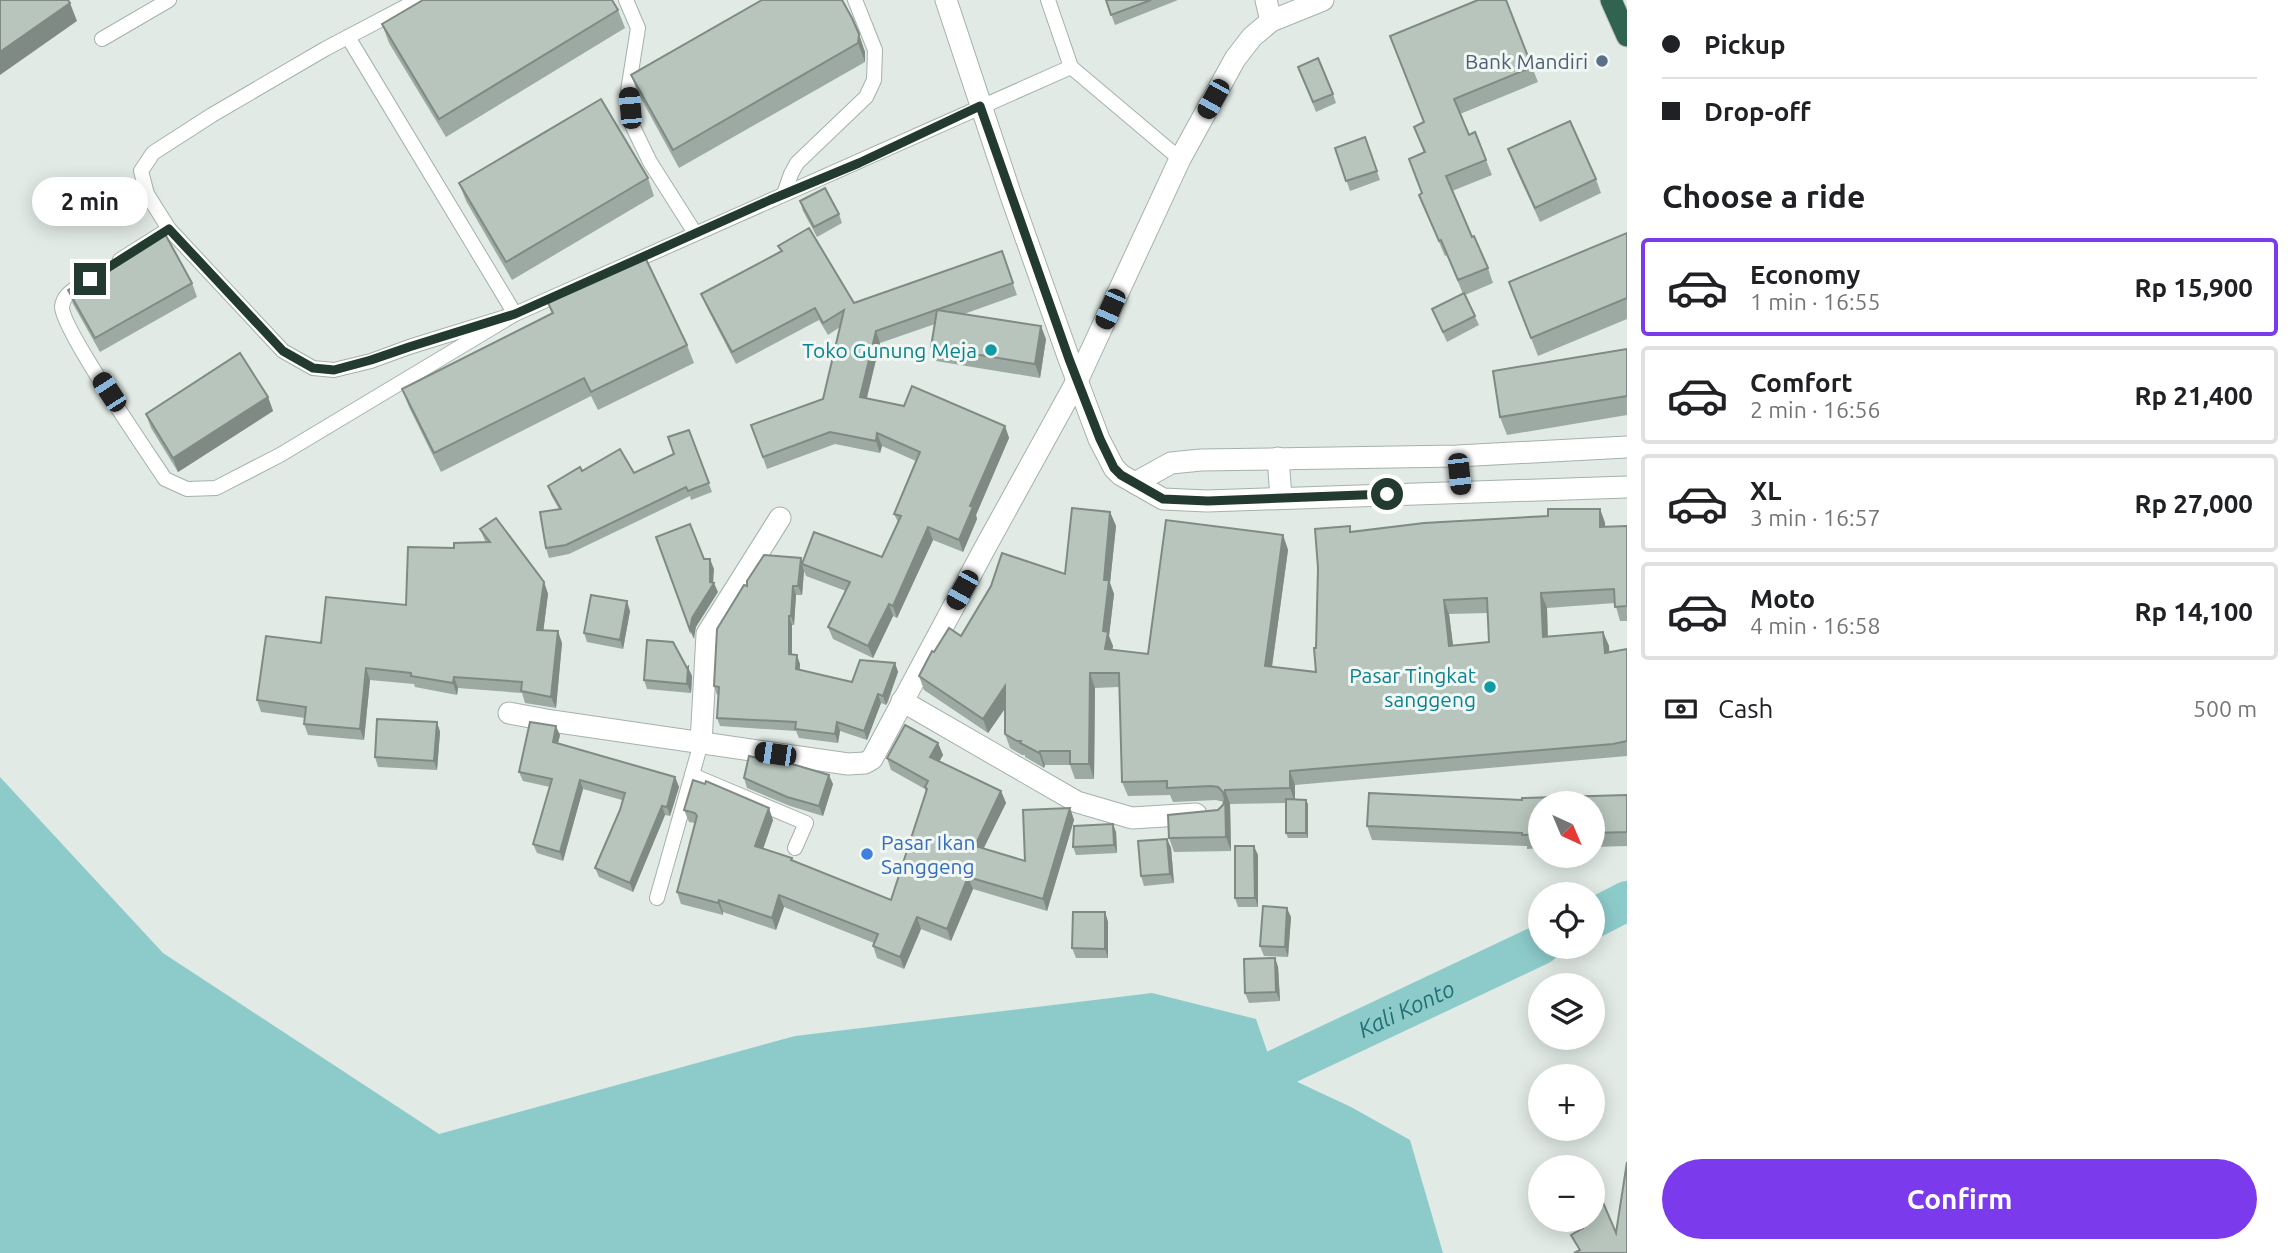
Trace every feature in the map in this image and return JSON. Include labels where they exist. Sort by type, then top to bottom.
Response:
[{"type":"highway","points":[[1611,0],[1627,36]]},
{"type":"street","points":[[946,0],[980,106],[1069,359],[1100,439],[1114,468],[1121,475],[1163,499],[1208,501],[1627,487]]},
{"type":"street","points":[[509,713],[848,764],[864,763],[872,759],[1078,379],[1180,159],[1235,59],[1268,10],[1323,0]]},
{"type":"street","points":[[1135,483],[1171,463],[1278,458],[1457,456],[1627,447]]},
{"type":"street","points":[[1457,456],[1461,492]]},
{"type":"street","points":[[1278,458],[1280,497]]},
{"type":"street","points":[[701,743],[707,634],[780,518]]},
{"type":"street","points":[[902,701],[1077,802],[1132,818],[1217,813]]},
{"type":"lane","points":[[102,39],[169,0]]},
{"type":"lane","points":[[418,0],[212,115],[153,153],[141,170],[146,194],[169,229],[283,351],[313,368],[334,370],[359,364],[515,314],[1071,67]]},
{"type":"lane","points":[[626,0],[638,28],[628,91],[632,125],[650,162],[695,233]]},
{"type":"lane","points":[[784,194],[797,163],[866,97],[874,80],[874,50],[855,0]]},
{"type":"lane","points":[[1048,0],[1071,67],[1180,159]]},
{"type":"lane","points":[[348,37],[515,314]]},
{"type":"lane","points":[[169,229],[71,292],[63,300],[62,311],[83,352],[165,480],[187,489],[216,488],[280,456],[515,314]]},
{"type":"lane","points":[[657,898],[701,743]]},
{"type":"lane","points":[[692,775],[806,823],[795,848]]},
{"type":"water","points":[[0,777],[163,953],[439,1134],[795,1036],[1152,993],[1256,1019],[1274,1071],[1351,1107],[1410,1140],[1443,1253],[0,1253]]},
{"type":"building","points":[[0,0],[68,0],[70,3],[0,52]]},
{"type":"building","points":[[423,0],[612,0],[618,10],[439,119],[382,24]]},
{"type":"building","points":[[762,0],[842,0],[859,34],[858,43],[673,150],[631,75]]},
{"type":"building","points":[[1106,0],[1151,0],[1111,15]]},
{"type":"building","points":[[1478,0],[1506,0],[1532,67],[1454,99],[1469,135],[1475,132],[1486,160],[1446,176],[1488,268],[1458,280],[1419,195],[1422,193],[1409,159],[1425,152],[1414,127],[1424,122],[1390,36]]},
{"type":"building","points":[[1318,58],[1333,94],[1313,102],[1298,67]]},
{"type":"building","points":[[601,99],[648,178],[506,262],[459,183]]},
{"type":"building","points":[[1570,121],[1596,179],[1535,208],[1508,149]]},
{"type":"building","points":[[1365,137],[1377,171],[1346,181],[1335,148]]},
{"type":"building","points":[[825,188],[839,214],[814,227],[800,201]]},
{"type":"building","points":[[809,228],[854,303],[1002,251],[1013,283],[876,331],[860,397],[904,406],[912,386],[1005,426],[970,506],[973,507],[959,540],[928,527],[893,606],[889,604],[868,646],[828,627],[850,582],[802,564],[814,532],[882,557],[901,516],[894,514],[920,452],[877,433],[876,441],[830,432],[763,457],[751,425],[823,399],[844,310],[823,323],[815,308],[732,352],[701,294],[782,251],[778,246]]},
{"type":"building","points":[[1627,233],[1627,298],[1531,338],[1509,282]]},
{"type":"building","points":[[165,234],[192,283],[95,338],[68,290]]},
{"type":"building","points":[[644,255],[687,345],[591,392],[584,378],[434,453],[402,389],[553,313],[548,303]]},
{"type":"building","points":[[1464,293],[1475,316],[1443,332],[1432,309]]},
{"type":"building","name":"Toko Gunung Meja","points":[[937,310],[1041,326],[1035,364],[931,347]]},
{"type":"building","points":[[1627,349],[1627,396],[1500,417],[1493,371]]},
{"type":"building","points":[[240,353],[268,397],[173,458],[146,414]]},
{"type":"building","points":[[689,430],[709,483],[688,491],[686,487],[566,545],[546,548],[540,512],[561,509],[548,486],[580,467],[582,471],[620,449],[634,473],[674,454],[668,437]]},
{"type":"building","points":[[1072,508],[1110,512],[1104,580],[1109,580],[1103,631],[1108,632],[1105,649],[1148,654],[1166,520],[1283,535],[1265,666],[1316,672],[1314,648],[1318,568],[1315,529],[1350,526],[1350,532],[1424,523],[1548,516],[1548,509],[1600,509],[1600,527],[1627,526],[1627,606],[1615,607],[1614,589],[1541,593],[1543,637],[1603,632],[1605,653],[1627,649],[1627,741],[1290,771],[1290,788],[1225,790],[1226,837],[1169,838],[1168,815],[1218,810],[1225,799],[1223,792],[1218,787],[1211,786],[1167,788],[1167,781],[1122,782],[1119,673],[1090,673],[1089,764],[1070,764],[1070,751],[1039,753],[1005,734],[1005,686],[983,719],[919,676],[932,651],[934,652],[949,628],[961,636],[991,586],[1002,553],[1065,574]],"holes":[[[1487,598],[1489,642],[1449,646],[1444,600]]]},
{"type":"building","points":[[496,518],[544,582],[537,630],[558,631],[551,697],[521,691],[522,682],[454,677],[453,683],[411,676],[411,673],[366,668],[360,729],[304,724],[306,707],[257,700],[266,636],[321,643],[326,597],[406,605],[408,547],[454,548],[454,543],[490,542],[480,529]]},
{"type":"building","points":[[690,524],[704,559],[710,559],[710,582],[714,583],[692,618],[690,630],[656,537]]},
{"type":"building","points":[[764,555],[801,558],[798,586],[793,586],[789,616],[789,654],[797,655],[796,669],[852,682],[860,660],[895,663],[883,696],[878,694],[864,731],[837,722],[835,734],[795,729],[796,722],[717,718],[719,687],[714,686],[717,629],[744,585],[747,586],[747,581]]},
{"type":"building","points":[[591,595],[627,601],[620,640],[584,633]]},
{"type":"building","points":[[647,640],[673,642],[688,667],[687,684],[644,680]]},
{"type":"building","points":[[377,719],[437,722],[434,761],[375,757]]},
{"type":"building","points":[[530,722],[556,726],[553,742],[675,777],[667,807],[662,806],[630,883],[595,868],[625,793],[580,780],[560,852],[533,844],[552,779],[519,772]]},
{"type":"building","points":[[905,725],[938,743],[930,757],[1001,791],[975,846],[1025,861],[1023,810],[1070,808],[1043,899],[968,877],[947,929],[917,917],[900,957],[873,946],[878,934],[779,895],[772,918],[719,900],[718,903],[677,892],[697,816],[684,810],[693,780],[705,784],[706,781],[769,808],[755,846],[792,858],[791,860],[891,900],[928,781],[887,758]]},
{"type":"building","points":[[749,756],[781,763],[782,761],[829,775],[819,806],[787,797],[744,778]]},
{"type":"building","points":[[1369,793],[1522,800],[1528,798],[1528,835],[1367,826]]},
{"type":"building","points":[[1627,795],[1627,832],[1605,833],[1605,796]]},
{"type":"building","points":[[1286,799],[1306,800],[1306,833],[1286,833]]},
{"type":"building","points":[[1113,824],[1114,845],[1073,847],[1074,826]]},
{"type":"building","points":[[1167,839],[1170,874],[1141,876],[1138,841]]},
{"type":"building","points":[[1235,846],[1254,846],[1255,898],[1235,898]]},
{"type":"building","points":[[1263,906],[1287,908],[1285,947],[1260,946]]},
{"type":"building","points":[[1073,912],[1105,912],[1105,949],[1072,948]]},
{"type":"building","points":[[1275,958],[1276,992],[1245,993],[1244,959]]},
{"type":"building","points":[[1627,1162],[1627,1253],[1574,1253],[1580,1250],[1571,1235],[1576,1232],[1605,1232],[1605,1207],[1616,1233]]},
{"type":"waterway","name":"Kali Konto","points":[[1605,912],[1627,901]]},
{"type":"waterway","name":"Kali Konto","points":[[1273,1071],[1528,951]]},
{"type":"place","name":"Bank Mandiri","points":[[1602,61]]},
{"type":"place","name":"Toko Gunung Meja","points":[[991,350]]},
{"type":"place","name":"Pasar Tingkat sanggeng","points":[[1490,687]]},
{"type":"place","name":"Pasar Ikan Sanggeng","points":[[867,854]]},
{"type":"route","points":[[90,279],[169,229],[283,351],[313,368],[334,370],[515,314],[859,163],[980,106],[1069,359],[1100,439],[1114,468],[1121,475],[1163,499],[1208,501],[1387,494]]}]
